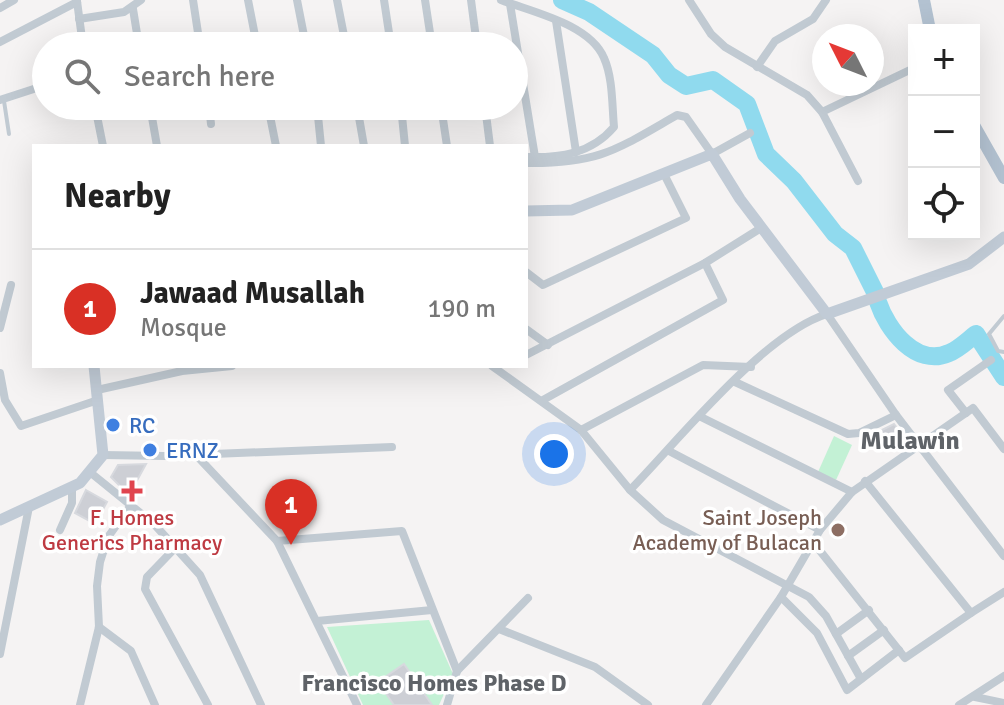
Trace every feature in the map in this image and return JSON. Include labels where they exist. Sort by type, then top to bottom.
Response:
[{"type":"main road","points":[[924,0],[929,24]]},
{"type":"main road","points":[[980,136],[1004,178]]},
{"type":"street","points":[[0,8],[14,0]]},
{"type":"street","points":[[79,19],[133,9],[141,0]]},
{"type":"street","points":[[193,0],[198,32]]},
{"type":"street","points":[[248,0],[254,32]]},
{"type":"street","points":[[297,0],[303,32]]},
{"type":"street","points":[[337,0],[343,32]]},
{"type":"street","points":[[384,0],[389,32]]},
{"type":"street","points":[[425,0],[430,32]]},
{"type":"street","points":[[471,0],[475,32]]},
{"type":"street","points":[[501,0],[556,21],[590,40],[604,56],[608,74],[614,127],[599,145],[551,158],[529,159]]},
{"type":"street","points":[[689,0],[711,34],[757,67],[807,95],[822,112],[858,181]]},
{"type":"street","points":[[757,67],[775,41],[813,19],[824,5],[813,0]]},
{"type":"street","points":[[0,42],[77,1],[81,32]]},
{"type":"street","points":[[510,4],[513,32]]},
{"type":"street","points":[[133,9],[137,32]]},
{"type":"street","points":[[556,21],[576,152]]},
{"type":"street","points":[[822,112],[908,71]]},
{"type":"street","points":[[2,100],[32,90]]},
{"type":"street","points":[[529,159],[591,159],[611,153],[677,115],[686,117],[761,228],[827,314],[896,415],[1004,556]]},
{"type":"street","points":[[98,120],[103,144]]},
{"type":"street","points":[[152,120],[157,144]]},
{"type":"street","points":[[211,120],[211,124]]},
{"type":"street","points":[[271,120],[276,144]]},
{"type":"street","points":[[318,120],[321,144]]},
{"type":"street","points":[[359,120],[364,144]]},
{"type":"street","points":[[402,120],[405,144]]},
{"type":"street","points":[[443,120],[447,144]]},
{"type":"street","points":[[487,120],[490,144]]},
{"type":"street","points":[[524,120],[527,144]]},
{"type":"street","points":[[528,211],[572,210],[712,154],[750,133]]},
{"type":"street","points":[[528,274],[543,285],[686,218],[664,174]]},
{"type":"street","points":[[528,354],[705,263],[761,228]]},
{"type":"street","points":[[630,490],[735,382],[808,320],[969,264],[1002,243]]},
{"type":"street","points":[[543,400],[723,300],[705,263]]},
{"type":"street","points":[[0,328],[11,285]]},
{"type":"street","points":[[528,330],[548,345]]},
{"type":"street","points":[[966,413],[948,390],[991,360]]},
{"type":"street","points":[[581,430],[703,365],[751,367]]},
{"type":"street","points":[[0,520],[72,487],[91,473],[103,455],[94,368]]},
{"type":"street","points":[[0,373],[5,400],[21,426],[97,395],[182,371],[212,368]]},
{"type":"street","points":[[497,368],[581,430],[630,490],[663,520],[789,583],[818,606],[861,679]]},
{"type":"street","points":[[735,382],[848,434],[896,415]]},
{"type":"street","points":[[706,705],[781,597],[820,530],[852,492],[973,408],[1004,449]]},
{"type":"street","points":[[701,417],[852,492]]},
{"type":"street","points":[[103,455],[196,455],[392,447]]},
{"type":"street","points":[[669,451],[820,530]]},
{"type":"street","points":[[196,455],[277,541],[357,705]]},
{"type":"street","points":[[91,473],[176,547],[200,575],[261,705]]},
{"type":"street","points":[[865,481],[971,613]]},
{"type":"street","points":[[60,530],[72,503],[72,487]]},
{"type":"street","points":[[80,705],[99,627],[100,562],[108,537],[131,505]]},
{"type":"street","points":[[0,654],[5,605],[29,507]]},
{"type":"street","points":[[277,541],[402,531],[457,671]]},
{"type":"street","points":[[813,542],[905,658],[1004,592]]},
{"type":"street","points":[[176,547],[147,577],[145,589],[208,705]]},
{"type":"street","points":[[781,597],[817,633],[847,690],[899,650]]},
{"type":"street","points":[[447,705],[457,671],[528,598]]},
{"type":"street","points":[[317,621],[432,610]]},
{"type":"street","points":[[836,634],[869,610]]},
{"type":"street","points":[[99,627],[131,651],[155,705]]},
{"type":"street","points":[[499,629],[595,667],[648,705]]},
{"type":"street","points":[[848,656],[884,630]]},
{"type":"street","points":[[959,705],[1004,676]]},
{"type":"street","points":[[975,697],[1004,703]]},
{"type":"lane","points":[[2,100],[9,134]]},
{"type":"lane","points":[[1004,316],[989,334],[998,351],[1004,352]]},
{"type":"green space","points":[[834,436],[852,445],[836,480],[818,472]]},
{"type":"green space","points":[[429,620],[453,674],[439,705],[363,705],[327,627]]},
{"type":"building","points":[[894,424],[905,438],[888,449],[878,432]]},
{"type":"building","points":[[146,464],[129,495],[111,477],[118,465]]},
{"type":"building","points":[[86,490],[107,502],[95,524],[75,513]]},
{"type":"building","points":[[404,664],[432,705],[394,705],[378,682]]},
{"type":"waterway","points":[[562,0],[589,12],[653,55],[669,75],[686,86],[713,80],[747,104],[766,154],[794,181],[835,234],[853,248],[875,292]]},
{"type":"waterway","points":[[878,302],[896,334],[914,351],[937,356],[949,353],[976,334],[1004,377]]},
{"type":"place","name":"RC","points":[[113,425]]},
{"type":"place","name":"ERNZ","points":[[150,450]]},
{"type":"place","name":"F. Homes Generics Pharmacy","points":[[132,491]]},
{"type":"place","name":"Saint Joseph Academy of Bulacan","points":[[838,530]]},
{"type":"place","name":"Jawaad Musallah","points":[[291,545]]},
{"type":"district","name":"Mulawin","points":[[910,440]]},
{"type":"district","name":"Francisco Homes Phase D","points":[[434,683]]}]
